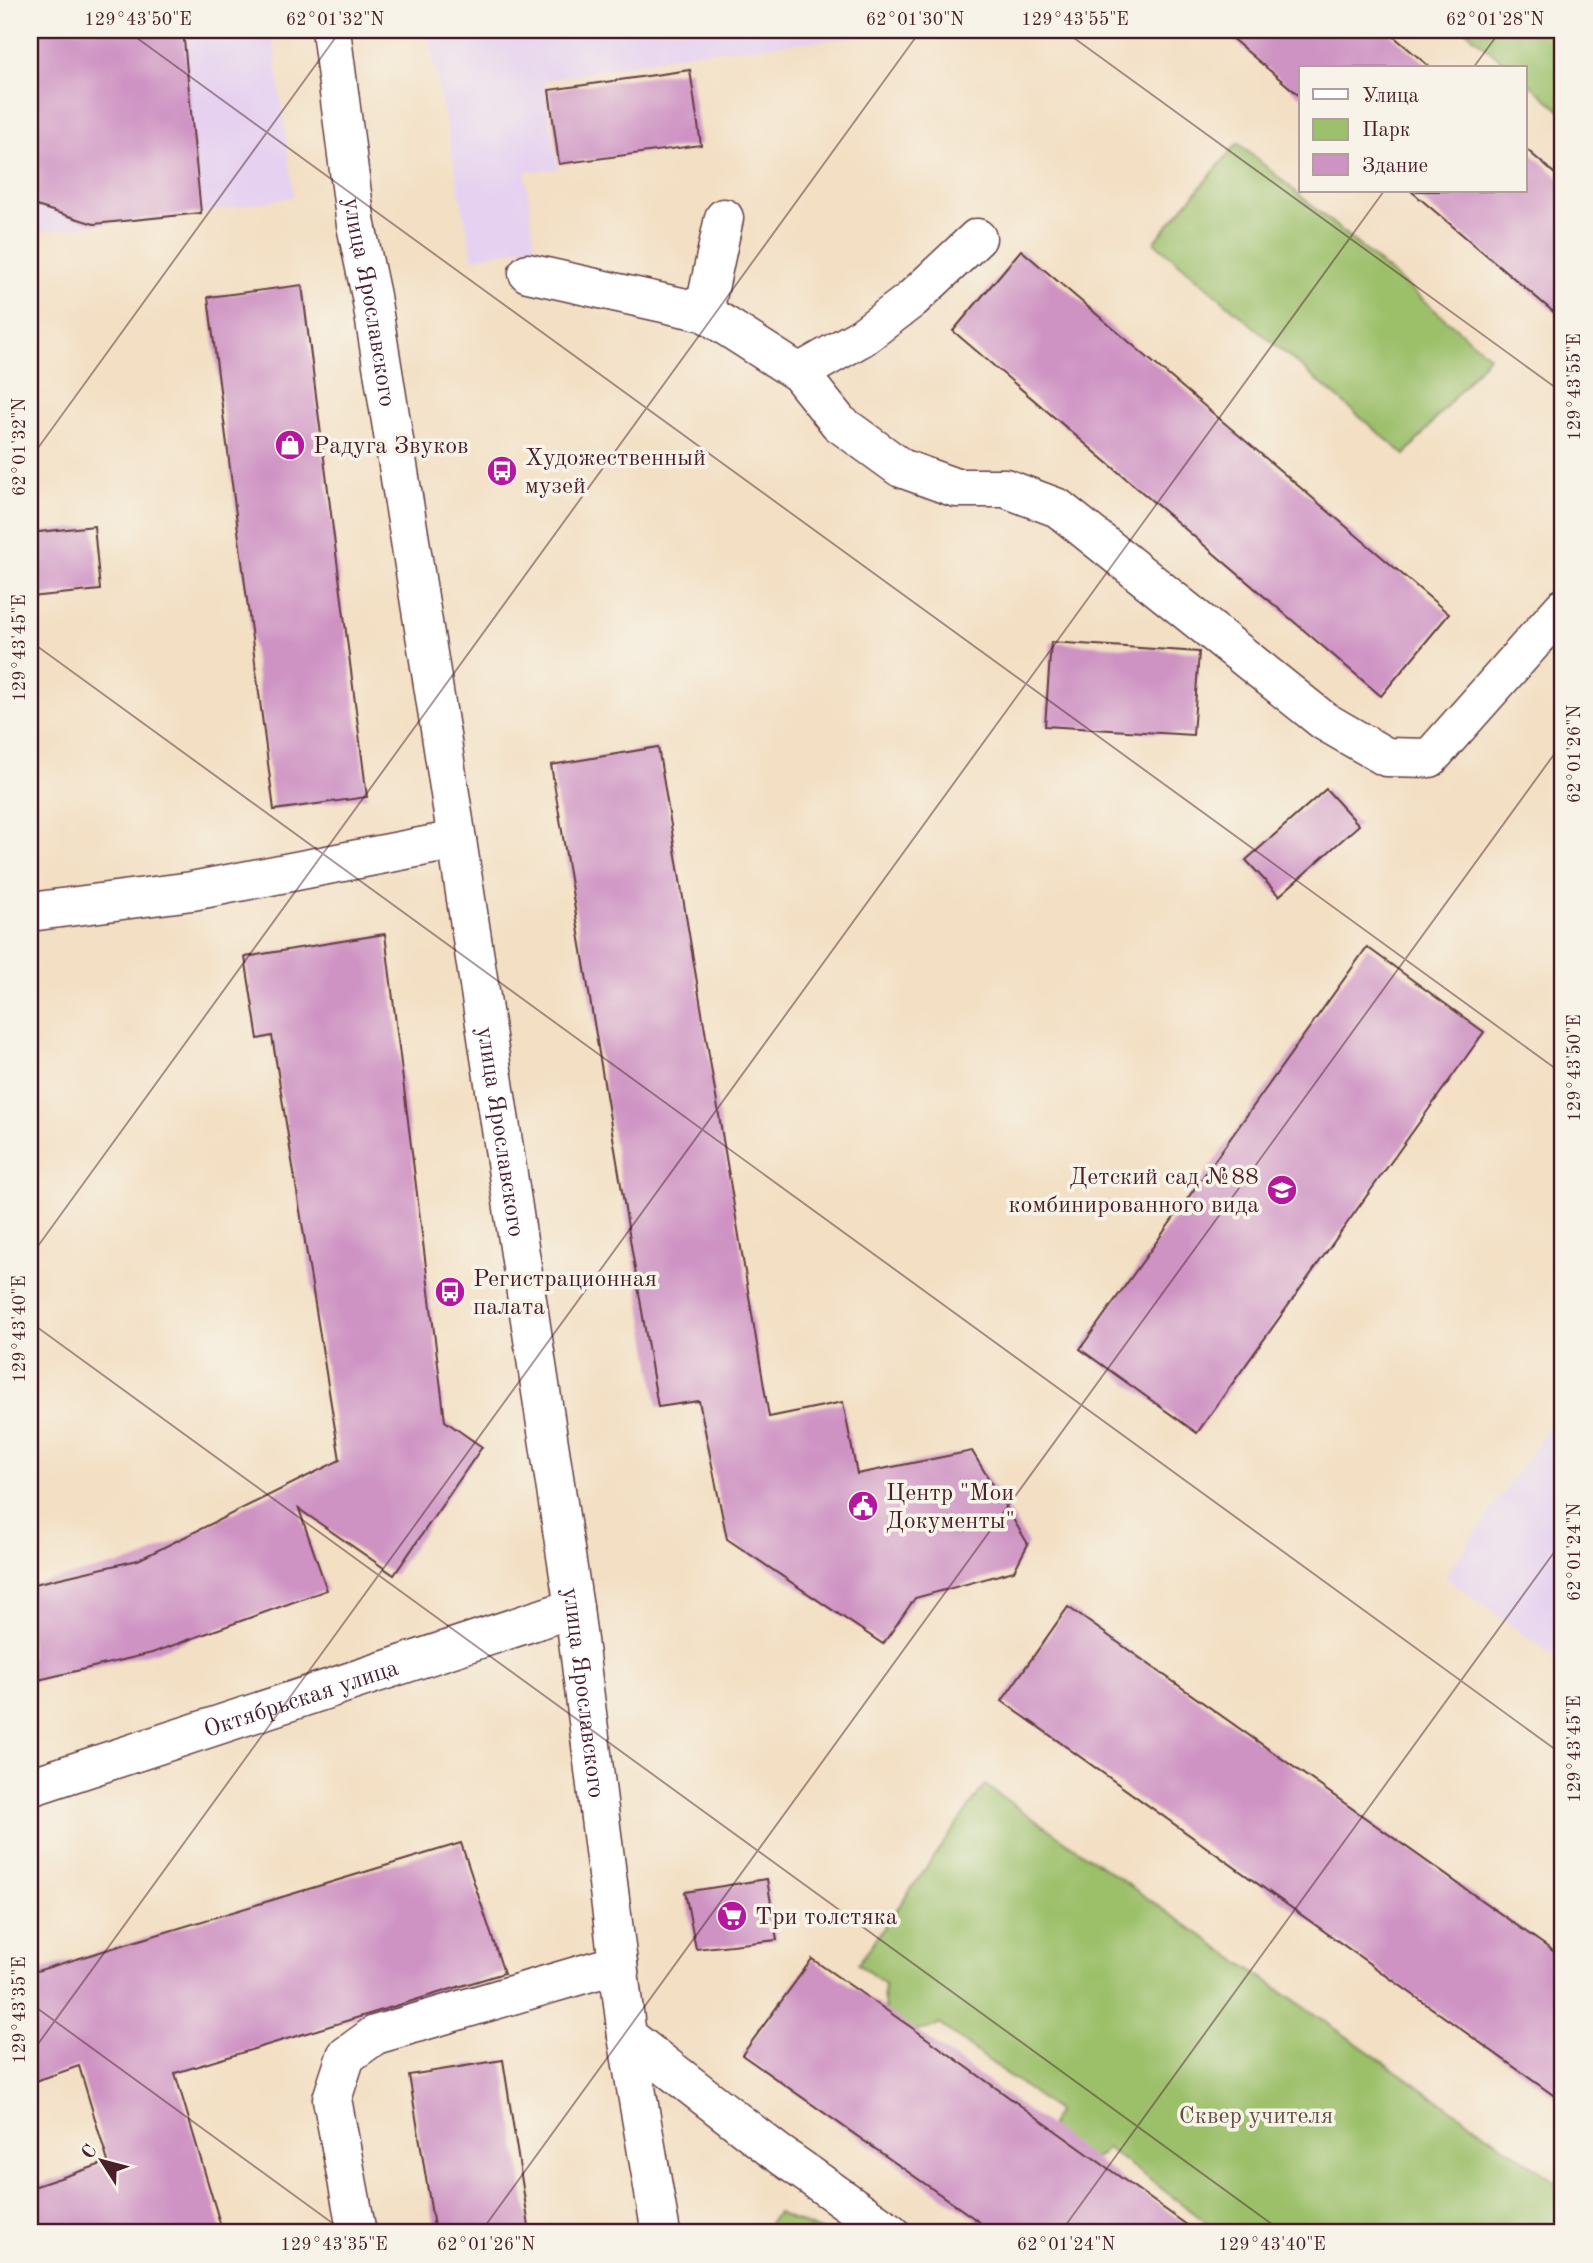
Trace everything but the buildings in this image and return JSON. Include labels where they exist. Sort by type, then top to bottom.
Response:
[{"type":"street","name":"улица Ярославского","points":[[331,30],[356,225],[373,309],[457,840],[574,1608],[626,2036],[661,2233]]},
{"type":"street","points":[[704,312],[724,218]]},
{"type":"street","points":[[799,373],[872,330],[911,300],[977,238]]},
{"type":"street","points":[[528,273],[704,312],[799,373],[839,423],[901,468],[956,488],[1006,488],[1058,508],[1324,721],[1386,757],[1430,758],[1563,608]]},
{"type":"street","points":[[30,912],[192,891],[457,840]]},
{"type":"street","name":"Октябрьская улица","points":[[30,1787],[574,1608]]},
{"type":"street","points":[[357,2233],[332,2099],[345,2056],[375,2035],[618,1964]]},
{"type":"street","points":[[626,2036],[775,2151],[891,2233]]},
{"type":"shaded area","points":[[30,30],[272,30],[294,197],[201,213],[30,233]]},
{"type":"shaded area","points":[[427,30],[939,30],[690,53],[544,81],[558,169],[525,171],[535,245],[473,259]]},
{"type":"shaded area","points":[[1563,1406],[1563,1663],[1445,1577]]},
{"type":"green space","points":[[1465,30],[1563,30],[1563,113],[1526,81],[1526,66],[1509,66]]},
{"type":"green space","points":[[1238,143],[1489,356],[1405,455],[1154,242]]},
{"type":"green space","name":"Сквер учителя","points":[[985,1785],[1563,2187],[1563,2233],[1221,2233],[1107,2148],[1089,2161],[1050,2128],[1057,2111],[939,2024],[916,2030],[905,2029],[897,2024],[885,2008],[885,1984],[858,1964]]},
{"type":"green space","points":[[777,2213],[825,2233],[772,2233],[769,2223]]},
{"type":"place","name":"Радуга Звуков","points":[[290,445]]},
{"type":"place","name":"Художественный музей","points":[[502,471]]},
{"type":"place","name":"Детский сад №88 комбинированного вида","points":[[1282,1190]]},
{"type":"place","name":"Регистрационная палата","points":[[450,1292]]},
{"type":"place","name":"Центр \"Мои Документы\"","points":[[863,1506]]},
{"type":"place","name":"Три толстяка","points":[[732,1916]]}]
